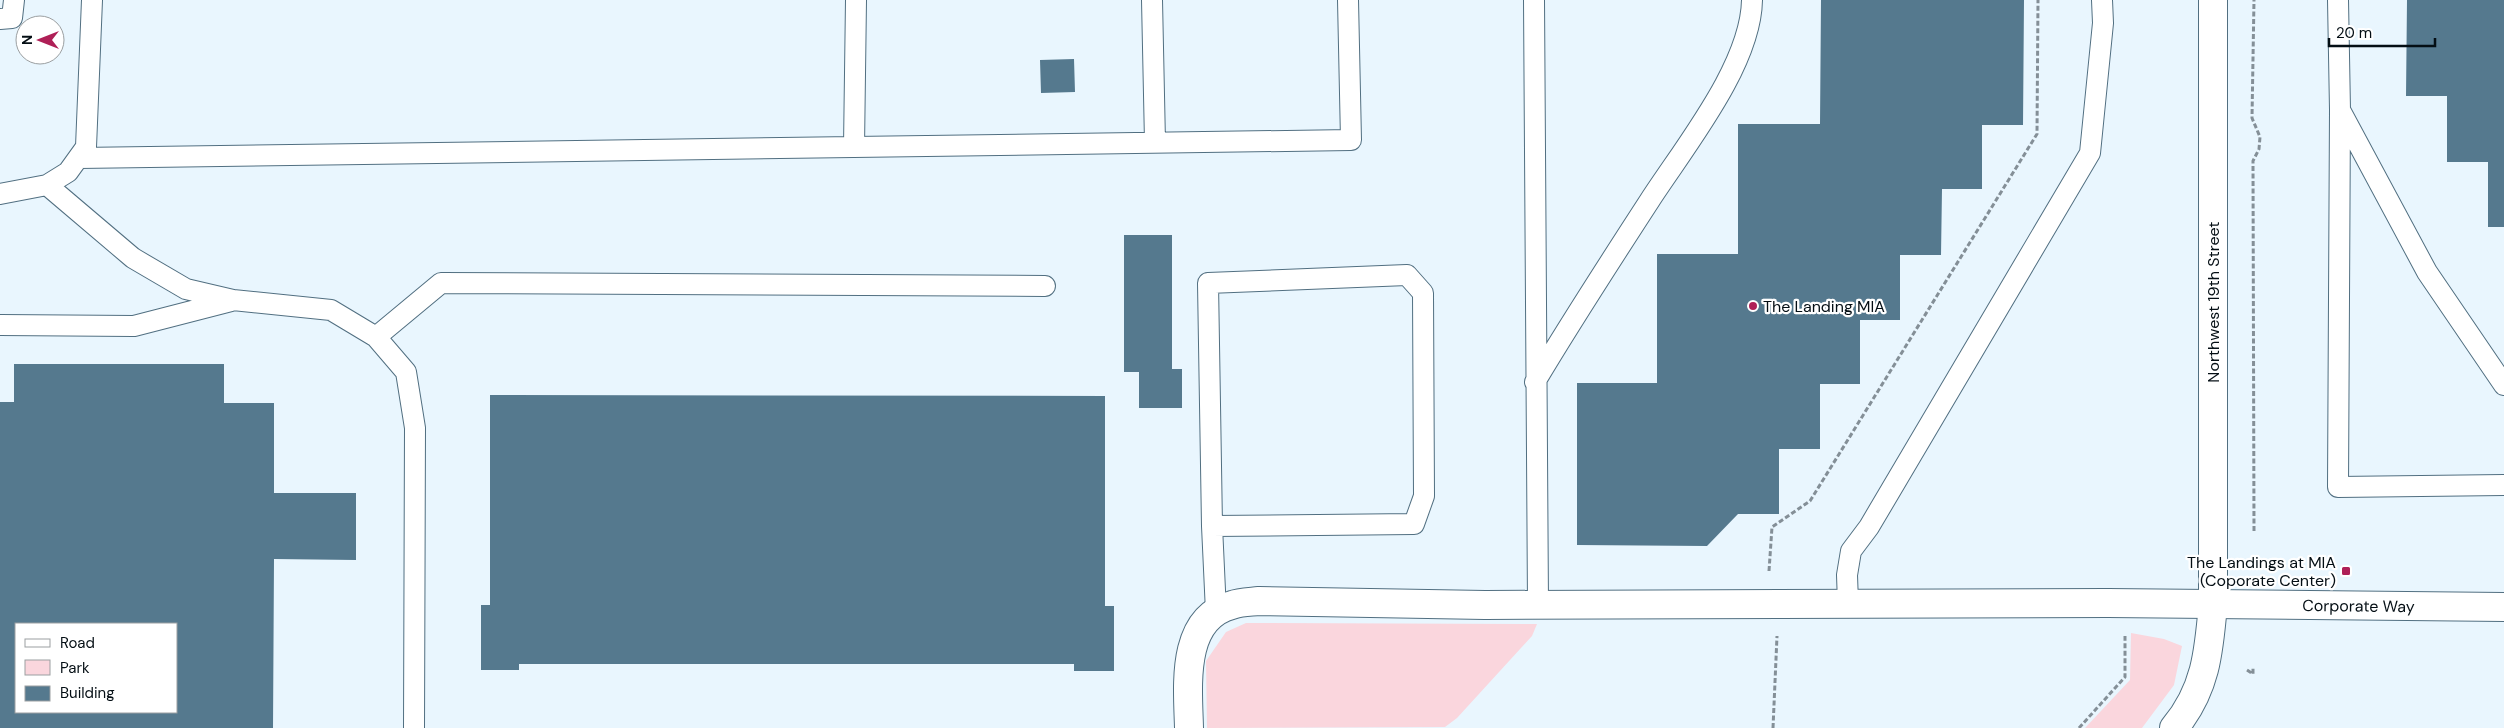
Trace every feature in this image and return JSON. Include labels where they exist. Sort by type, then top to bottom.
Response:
[{"type":"street","name":"Northwest 19th Street","points":[[2174,728],[2186,714],[2200,686],[2209,654],[2213,604],[2213,0]]},
{"type":"street","name":"Corporate Way","points":[[1216,612],[1232,605],[1259,601],[1538,605],[1848,603],[2504,607]]},
{"type":"street","points":[[1189,728],[1189,663],[1194,642],[1202,625],[1216,612]]},
{"type":"lane","points":[[0,19],[12,18],[14,0]]},
{"type":"lane","points":[[0,194],[47,184],[68,172],[86,147],[92,0]]},
{"type":"lane","points":[[854,147],[856,0]]},
{"type":"lane","points":[[1152,0],[1155,142]]},
{"type":"lane","points":[[78,158],[1351,140],[1348,0]]},
{"type":"lane","points":[[1534,0],[1535,384],[1538,605]]},
{"type":"lane","points":[[1535,384],[1567,329],[1728,80],[1752,20],[1752,0]]},
{"type":"lane","points":[[1848,603],[1847,575],[1851,551],[1869,527],[2090,153],[2103,23],[2102,0]]},
{"type":"lane","points":[[2338,0],[2340,110],[2338,487],[2504,485]]},
{"type":"lane","points":[[2340,110],[2427,272],[2504,385]]},
{"type":"lane","points":[[47,184],[133,258],[186,289],[233,300],[331,310],[376,337],[406,372],[415,428],[414,728]]},
{"type":"lane","points":[[1212,526],[1414,524],[1424,496],[1423,293],[1407,275],[1208,283],[1212,526],[1216,612]]},
{"type":"lane","points":[[376,337],[440,283],[1045,286]]},
{"type":"lane","points":[[0,325],[134,326],[233,300]]},
{"type":"path","points":[[1769,572],[1772,527],[1810,500],[2037,134],[2038,0]]},
{"type":"path","points":[[2254,0],[2252,118],[2260,137],[2259,149],[2253,161],[2254,532]]},
{"type":"path","points":[[1774,728],[1777,627]]},
{"type":"path","points":[[2079,728],[2125,677],[2126,630]]},
{"type":"path","points":[[2247,670],[2254,674],[2254,668]]},
{"type":"green space","points":[[1246,623],[1537,624],[1532,636],[1457,718],[1445,727],[1207,728],[1206,661],[1226,632]]},
{"type":"green space","points":[[2131,633],[2164,639],[2182,646],[2174,685],[2142,728],[2085,728],[2130,680]]},
{"type":"building","points":[[1821,0],[2024,0],[2023,125],[1982,125],[1982,189],[1942,189],[1941,255],[1900,255],[1900,320],[1860,320],[1860,384],[1820,384],[1820,449],[1779,449],[1779,514],[1738,514],[1707,546],[1577,545],[1577,383],[1657,383],[1657,254],[1738,254],[1738,124],[1820,124]]},
{"type":"building","points":[[2407,0],[2504,0],[2504,227],[2488,227],[2488,162],[2447,162],[2447,96],[2406,96]]},
{"type":"building","points":[[1074,59],[1075,92],[1041,93],[1040,60]]},
{"type":"building","points":[[1124,235],[1172,235],[1172,369],[1182,369],[1182,408],[1139,408],[1139,372],[1124,372]]},
{"type":"building","points":[[14,364],[224,364],[224,403],[274,403],[274,493],[356,493],[356,560],[274,559],[273,728],[0,728],[0,402],[14,402]]},
{"type":"building","points":[[490,395],[1105,396],[1105,606],[1114,606],[1114,671],[1074,671],[1074,664],[519,664],[519,670],[481,670],[481,605],[490,605]]},
{"type":"place","name":"The Landing MIA","points":[[1753,306]]},
{"type":"place","name":"The Landings at MIA (Coporate Center)","points":[[2346,571]]}]
